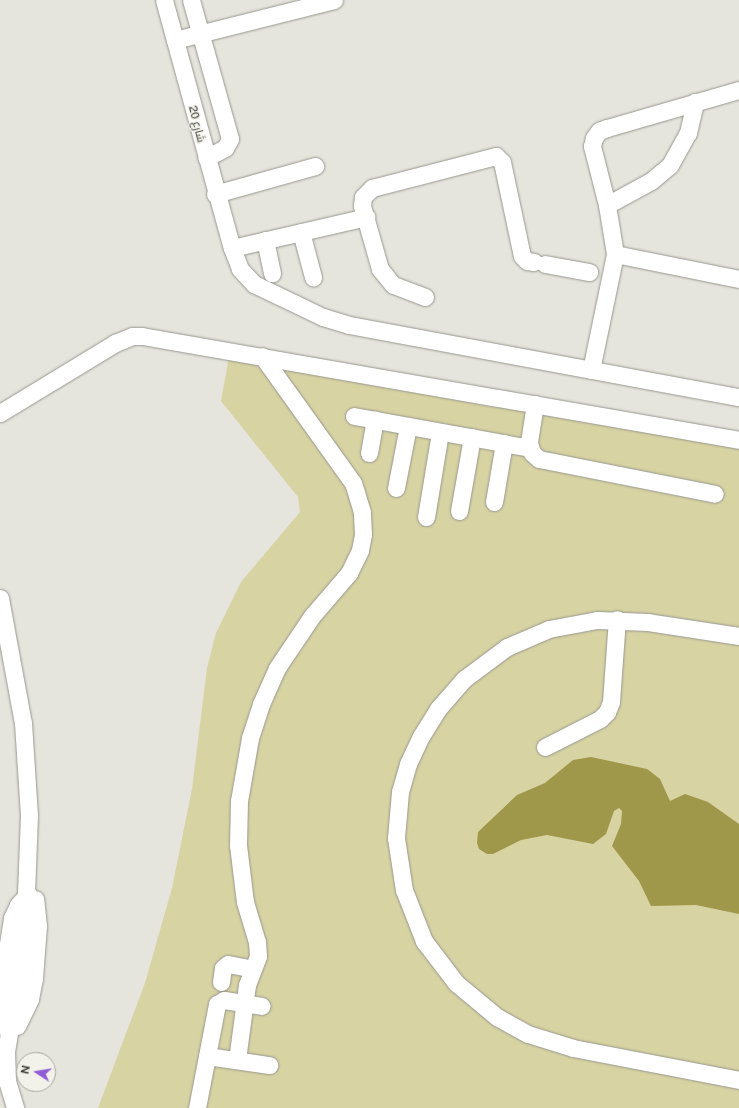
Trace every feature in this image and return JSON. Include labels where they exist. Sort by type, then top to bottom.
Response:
[{"type":"street","name":"شارع 20","points":[[164,0],[215,194],[232,248],[240,269],[254,284],[335,322],[739,396]]},
{"type":"street","points":[[191,0],[230,139],[225,148],[206,158]]},
{"type":"street","points":[[175,40],[334,0]]},
{"type":"street","points":[[592,370],[615,254],[607,205],[592,146],[599,131],[739,90]]},
{"type":"street","points":[[607,205],[650,181],[670,165],[688,133],[695,102]]},
{"type":"street","points":[[425,297],[393,286],[383,276],[362,201],[365,193],[372,188],[496,156],[502,162],[522,256],[527,261],[589,272]]},
{"type":"street","points":[[215,194],[315,166]]},
{"type":"street","points":[[232,248],[366,217]]},
{"type":"street","points":[[301,232],[313,277]]},
{"type":"street","points":[[265,240],[272,273]]},
{"type":"street","points":[[615,254],[739,279]]},
{"type":"street","points":[[0,413],[115,343],[132,336],[181,341],[739,440]]},
{"type":"street","points":[[237,1060],[244,1003],[258,948],[242,888],[237,824],[242,778],[250,738],[261,704],[277,668],[312,616],[349,573],[360,550],[363,534],[362,512],[353,483],[262,356]]},
{"type":"street","points":[[535,404],[529,438],[530,448],[535,456],[544,460],[715,494]]},
{"type":"street","points":[[354,416],[530,448]]},
{"type":"street","points":[[369,453],[375,420]]},
{"type":"street","points":[[396,488],[408,426]]},
{"type":"street","points":[[426,517],[440,432]]},
{"type":"street","points":[[459,511],[472,438]]},
{"type":"street","points":[[494,502],[504,443]]},
{"type":"street","points":[[1,607],[23,723],[29,815],[28,887],[35,902],[38,926],[34,978],[26,1009],[5,1049]]},
{"type":"street","points":[[739,636],[663,623],[617,620],[562,625],[522,639],[479,666],[438,709],[414,750],[400,792],[396,838],[404,890],[416,924],[444,969],[482,1007],[512,1026],[544,1040],[591,1053],[739,1080]]},
{"type":"street","points":[[544,747],[600,719],[607,712],[612,697],[617,620]]},
{"type":"street","points":[[14,1108],[7,1081],[1,988],[12,918],[28,887]]},
{"type":"street","points":[[221,982],[223,968],[228,964],[253,969]]},
{"type":"street","points":[[198,1108],[217,1004],[224,1000],[262,1006]]},
{"type":"street","points":[[207,1056],[269,1065]]},
{"type":"street","points":[[0,1106],[4,1108]]},
{"type":"shaded area","points":[[229,357],[739,447],[739,1108],[98,1108],[145,983],[172,888],[192,789],[207,668],[216,633],[241,582],[300,512],[298,497],[221,401]]},
{"type":"shaded area","points":[[591,757],[647,769],[660,779],[670,801],[685,794],[708,802],[739,824],[739,914],[696,905],[651,906],[639,881],[612,846],[621,824],[622,811],[619,808],[614,811],[606,834],[593,844],[547,835],[521,840],[493,854],[487,854],[479,849],[477,843],[478,832],[517,795],[545,783],[573,760]]}]
